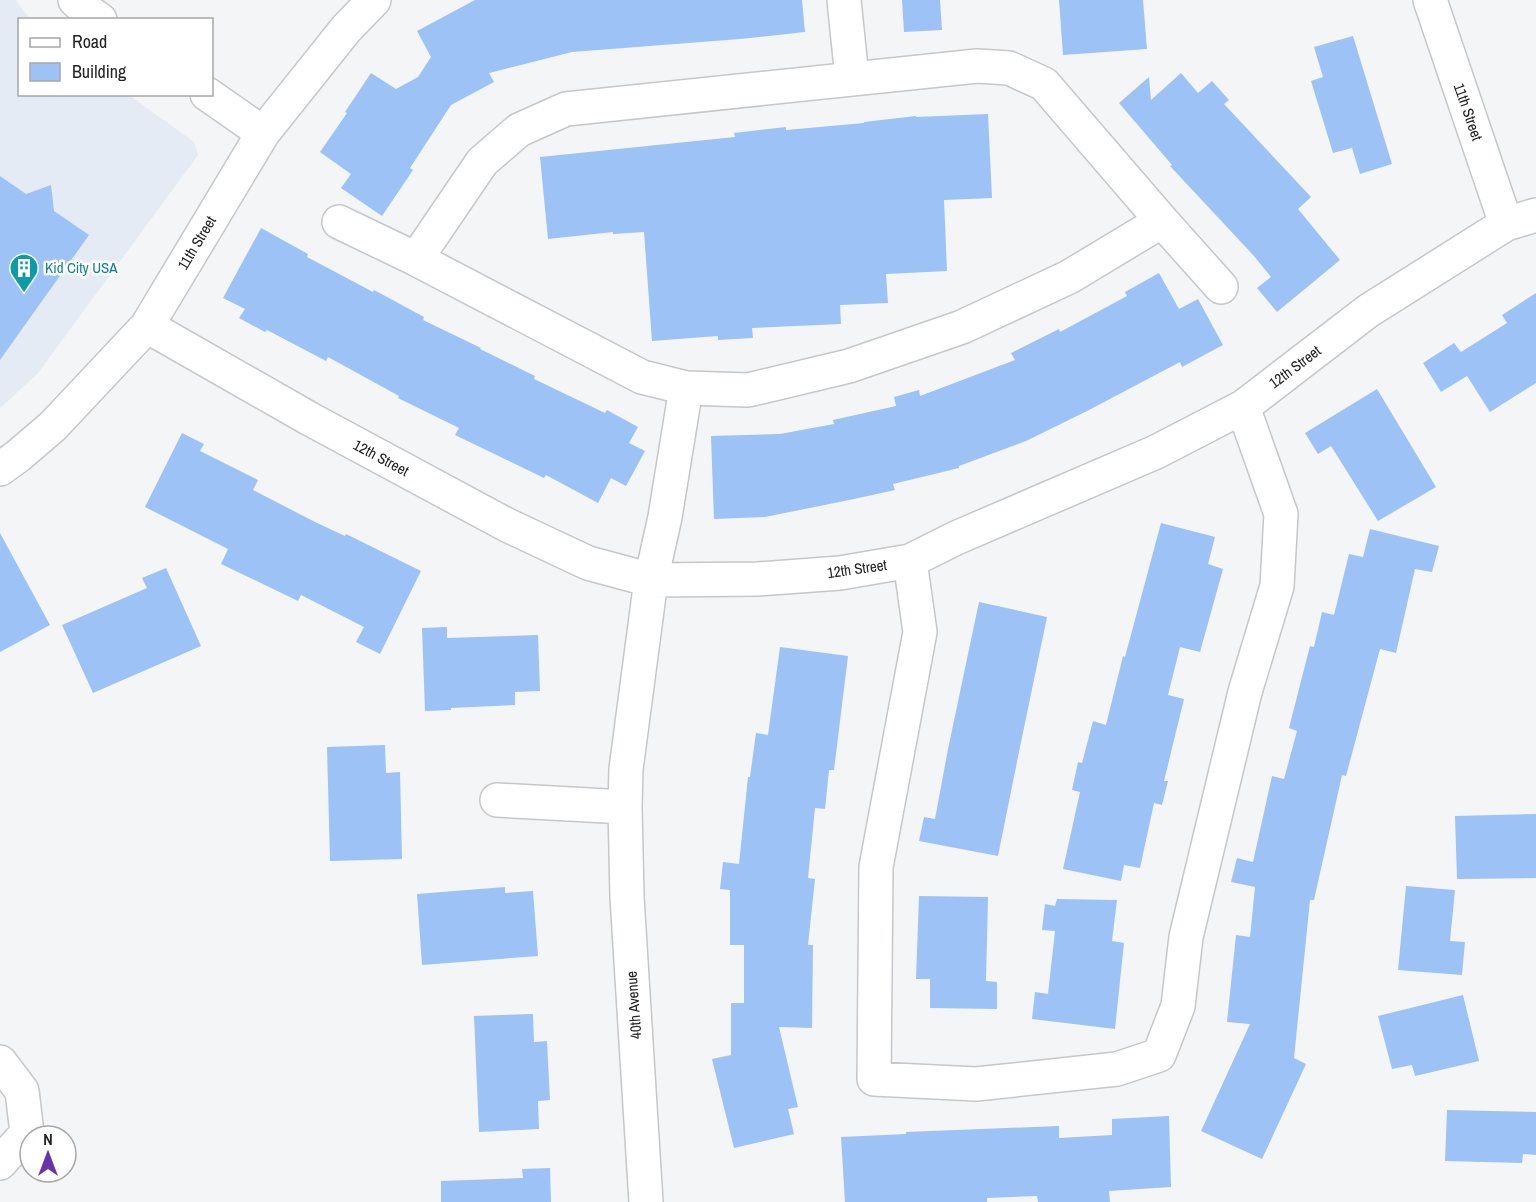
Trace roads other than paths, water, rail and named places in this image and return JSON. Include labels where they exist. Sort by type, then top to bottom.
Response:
[{"type":"street","points":[[75,0],[97,18]]},
{"type":"street","name":"11th Street","points":[[0,469],[53,426],[147,326],[263,133],[346,28],[374,0]]},
{"type":"street","points":[[844,0],[852,78]]},
{"type":"street","name":"11th Street","points":[[1430,0],[1521,219]]},
{"type":"street","points":[[416,259],[482,162],[519,130],[566,109],[977,66],[1009,68],[1044,84],[1221,286]]},
{"type":"street","points":[[210,96],[263,133]]},
{"type":"street","name":"12th Street","points":[[147,326],[310,419],[507,525],[588,563],[651,580],[758,579],[840,573],[910,561],[956,538],[1156,452],[1243,407],[1368,311],[1521,219]]},
{"type":"street","points":[[339,222],[416,259],[642,377],[686,388],[748,390],[849,366],[962,327],[1069,277],[1162,221]]},
{"type":"street","name":"40th Avenue","points":[[646,1202],[627,897],[626,769],[651,580],[665,517],[686,388]]},
{"type":"street","points":[[910,561],[920,632],[876,867],[874,1079],[976,1084],[1117,1070],[1159,1055],[1178,1006],[1186,937],[1245,692],[1276,586],[1281,514],[1243,407]]},
{"type":"street","points":[[496,801],[625,807]]},
{"type":"street","points":[[0,1062],[22,1091],[27,1133],[0,1163]]},
{"type":"place","name":"Kid City USA","points":[[24,294]]}]
